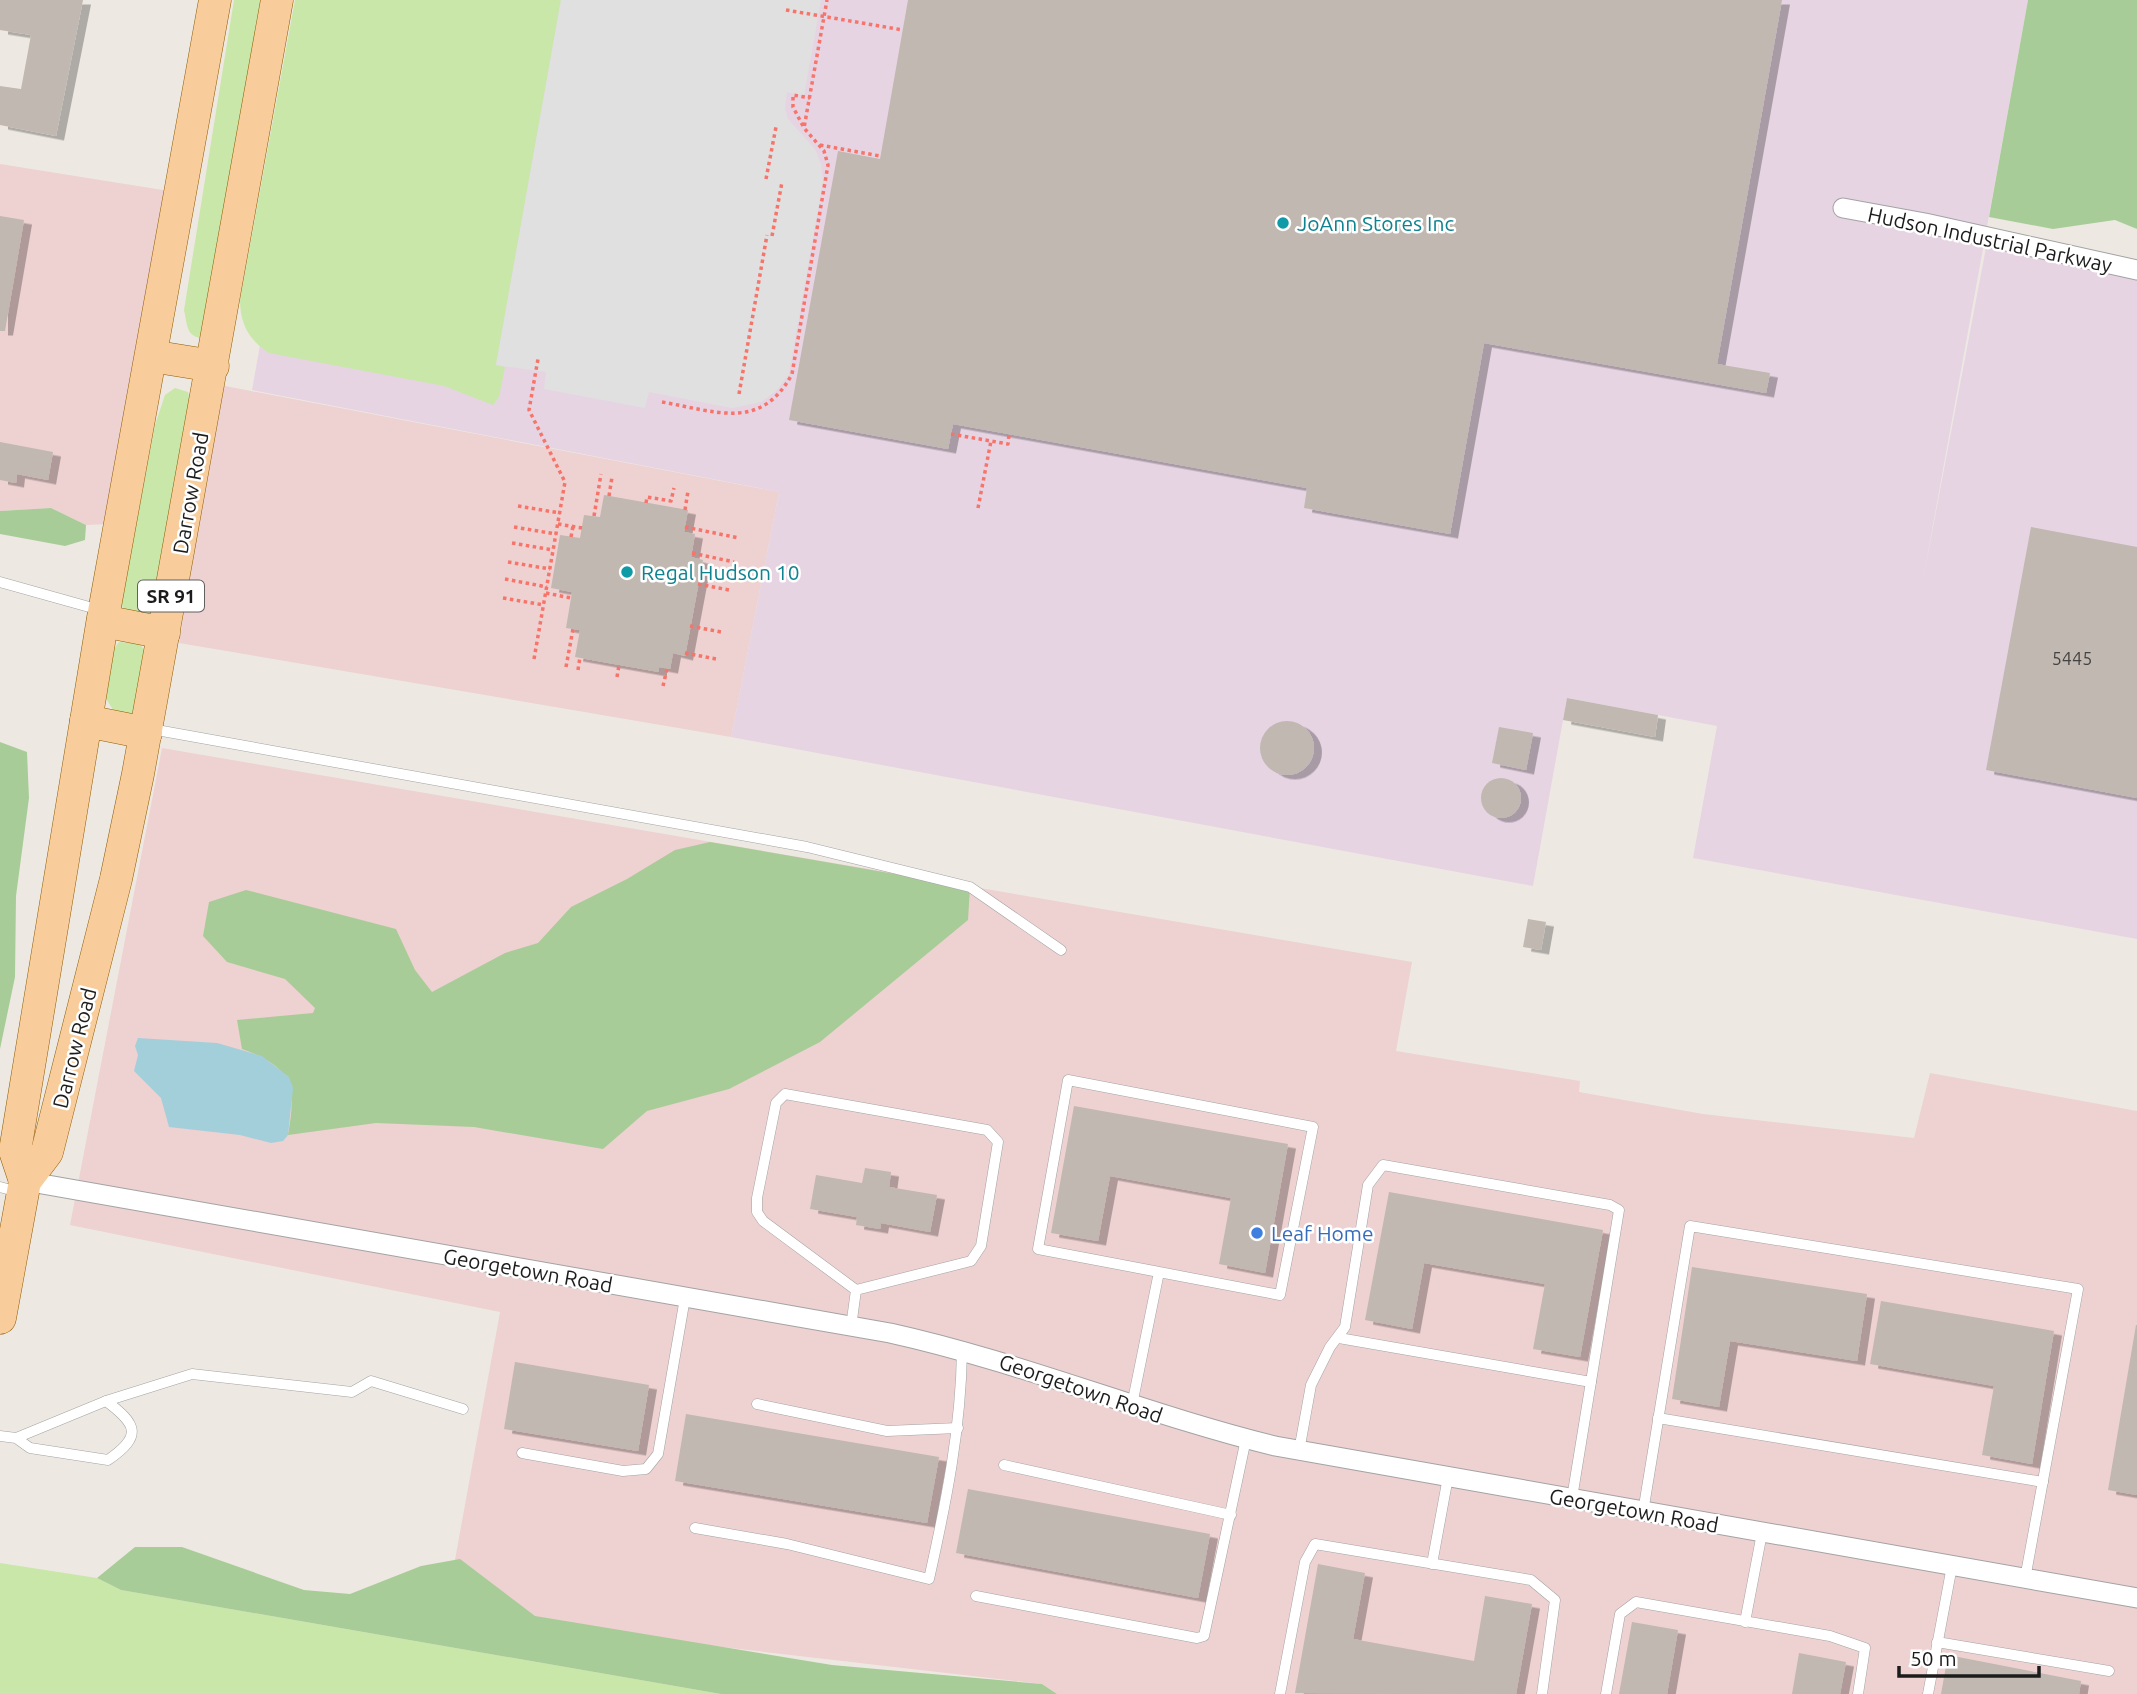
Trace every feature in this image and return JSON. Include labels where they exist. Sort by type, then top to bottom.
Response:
[{"type":"main road","name":"Darrow Road","points":[[0,1318],[16,1187],[15,1151],[103,616],[215,0]]},
{"type":"main road","name":"Darrow Road","points":[[16,1187],[47,1153],[116,879],[147,731],[278,0]]},
{"type":"main road","points":[[151,356],[213,366]]},
{"type":"main road","points":[[103,616],[164,633]]},
{"type":"main road","points":[[86,721],[147,731]]},
{"type":"street","name":"Hudson Industrial Parkway","points":[[1843,208],[1925,223],[2137,270]]},
{"type":"street","name":"Georgetown Road","points":[[16,1187],[851,1326],[962,1349],[1132,1405],[1246,1439],[1298,1451],[2137,1598]]},
{"type":"lane","points":[[0,582],[103,616]]},
{"type":"lane","points":[[147,731],[807,847],[970,887],[1061,950]]},
{"type":"lane","points":[[1068,1080],[1314,1127],[1280,1295],[1159,1272],[1038,1249],[1068,1080]]},
{"type":"lane","points":[[785,1094],[987,1130],[998,1142],[981,1246],[971,1261],[856,1290],[763,1221],[757,1212],[757,1198],[776,1103],[785,1094]]},
{"type":"lane","points":[[1298,1451],[1311,1385],[1330,1347],[1345,1327],[1368,1185],[1383,1165],[1434,1172],[1610,1205],[1619,1210],[1572,1498]]},
{"type":"lane","points":[[1643,1512],[1690,1226],[2078,1289],[2025,1579]]},
{"type":"lane","points":[[1132,1405],[1159,1272]]},
{"type":"lane","points":[[851,1326],[856,1290]]},
{"type":"lane","points":[[522,1453],[623,1471],[646,1469],[658,1454],[685,1298]]},
{"type":"lane","points":[[1339,1338],[1591,1382]]},
{"type":"lane","points":[[695,1528],[787,1544],[929,1579],[951,1481],[958,1428],[962,1349]]},
{"type":"lane","points":[[16,1438],[107,1401],[192,1374],[352,1392],[371,1381],[463,1409]]},
{"type":"lane","points":[[0,1436],[16,1438],[30,1448],[108,1460],[126,1447],[132,1433],[129,1418],[107,1401]]},
{"type":"lane","points":[[757,1405],[887,1431],[958,1428]]},
{"type":"lane","points":[[1658,1418],[2043,1482]]},
{"type":"lane","points":[[976,1596],[1197,1638],[1204,1636],[1246,1439]]},
{"type":"lane","points":[[1004,1465],[1230,1515]]},
{"type":"lane","points":[[1432,1564],[1448,1477]]},
{"type":"lane","points":[[1745,1622],[1762,1533]]},
{"type":"lane","points":[[1280,1694],[1305,1562],[1315,1544],[1531,1580],[1555,1600],[1542,1694]]},
{"type":"lane","points":[[1928,1694],[1952,1566]]},
{"type":"lane","points":[[1606,1694],[1620,1615],[1636,1602],[1830,1636],[1865,1648],[1858,1694]]},
{"type":"lane","points":[[1937,1642],[2109,1671]]},
{"type":"path","points":[[804,128],[827,0]]},
{"type":"path","points":[[786,10],[903,30]]},
{"type":"path","points":[[662,402],[736,415],[752,413],[784,390],[792,374],[828,165],[820,145],[804,128],[793,107],[793,95],[810,98]]},
{"type":"path","points":[[766,179],[776,127]]},
{"type":"path","points":[[820,145],[880,156]]},
{"type":"path","points":[[739,394],[769,235],[782,182]]},
{"type":"path","points":[[807,287],[813,288]]},
{"type":"path","points":[[534,659],[565,482],[529,410],[538,359]]},
{"type":"path","points":[[951,434],[1008,444],[1010,435]]},
{"type":"path","points":[[978,508],[991,441]]},
{"type":"path","points":[[594,516],[601,474]]},
{"type":"path","points":[[609,496],[612,477]]},
{"type":"path","points":[[646,503],[647,497],[671,502],[674,488]]},
{"type":"path","points":[[685,510],[688,491]]},
{"type":"path","points":[[518,506],[560,513]]},
{"type":"path","points":[[558,524],[582,528]]},
{"type":"path","points":[[571,537],[573,526]]},
{"type":"path","points":[[514,527],[556,534]]},
{"type":"path","points":[[685,527],[739,538]]},
{"type":"path","points":[[512,543],[553,550]]},
{"type":"path","points":[[692,553],[734,562]]},
{"type":"path","points":[[508,562],[550,569]]},
{"type":"path","points":[[505,579],[547,587]]},
{"type":"path","points":[[698,584],[729,590]]},
{"type":"path","points":[[561,596],[562,590]]},
{"type":"path","points":[[546,593],[571,597]]},
{"type":"path","points":[[503,598],[544,605]]},
{"type":"path","points":[[690,626],[722,632]]},
{"type":"path","points":[[566,667],[573,629]]},
{"type":"path","points":[[685,653],[716,659]]},
{"type":"path","points":[[578,670],[580,657]]},
{"type":"path","points":[[617,677],[619,665]]},
{"type":"path","points":[[663,686],[667,668]]},
{"type":"shaded area","points":[[322,0],[2028,0],[1923,580],[1988,237],[2137,270],[2137,939],[1693,858],[1717,726],[1567,698],[1533,886],[731,737],[779,492],[252,390]]},
{"type":"shaded area","points":[[561,0],[821,0],[804,96],[787,92],[785,108],[788,119],[815,149],[821,164],[823,181],[789,374],[776,391],[761,402],[732,408],[649,392],[645,408],[544,389],[546,372],[496,365]]},
{"type":"shaded area","points":[[0,164],[169,191],[118,447],[109,524],[86,525],[51,508],[0,511]]},
{"type":"shaded area","points":[[220,385],[779,492],[731,737],[179,643]]},
{"type":"shaded area","points":[[162,748],[1412,962],[1396,1051],[1580,1081],[1579,1092],[1703,1114],[1914,1138],[1930,1073],[2137,1111],[2137,1694],[1057,1694],[1042,1684],[445,1615],[500,1312],[70,1225]]},
{"type":"green space","points":[[234,0],[263,0],[202,338],[190,332],[184,310]]},
{"type":"green space","points":[[295,0],[561,0],[496,365],[505,367],[499,397],[493,405],[444,386],[269,353],[256,343],[247,331],[240,300]]},
{"type":"green space","points":[[2028,0],[2137,0],[2137,229],[2115,220],[2053,229],[1989,217]]},
{"type":"green space","points":[[175,388],[188,392],[190,402],[150,618],[133,618],[121,605],[155,425],[165,395]]},
{"type":"green space","points":[[51,508],[86,525],[85,540],[65,546],[0,534],[0,511]]},
{"type":"green space","points":[[119,642],[140,644],[147,655],[138,704],[132,713],[117,716],[105,697],[113,650]]},
{"type":"green space","points":[[0,742],[27,752],[29,798],[16,896],[15,977],[0,1049]]},
{"type":"green space","points":[[710,842],[970,887],[968,920],[820,1042],[729,1089],[647,1111],[603,1149],[474,1127],[376,1123],[288,1135],[292,1103],[287,1080],[272,1063],[242,1049],[237,1020],[313,1013],[315,1008],[285,979],[227,962],[203,936],[209,902],[246,890],[396,929],[415,970],[432,992],[505,953],[538,943],[571,907],[627,879],[675,850]]},
{"type":"green space","points":[[135,1547],[182,1547],[304,1590],[350,1594],[421,1566],[460,1559],[535,1616],[832,1665],[1042,1684],[1057,1694],[721,1694],[121,1590],[97,1578]]},
{"type":"green space","points":[[0,1563],[97,1578],[121,1590],[721,1694],[0,1694]]},
{"type":"water","points":[[138,1038],[217,1043],[262,1056],[289,1077],[293,1088],[288,1135],[283,1141],[271,1143],[240,1135],[169,1127],[161,1098],[134,1071]]},
{"type":"building","points":[[0,0],[83,0],[56,136],[0,125],[0,86],[21,89],[31,35],[0,30]]},
{"type":"building","name":"JoAnn Stores Inc","points":[[908,0],[1782,0],[1717,364],[1770,373],[1766,393],[1484,343],[1450,534],[1304,508],[1307,488],[953,424],[948,449],[789,420],[838,151],[880,159]]},
{"type":"building","points":[[0,216],[24,220],[5,331],[0,331]]},
{"type":"building","points":[[0,442],[53,452],[48,480],[17,474],[16,483],[0,480]]},
{"type":"building","name":"Regal Hudson 10","points":[[604,495],[688,510],[684,532],[695,534],[691,557],[703,560],[685,656],[673,653],[670,669],[659,667],[659,672],[575,657],[580,630],[566,628],[572,592],[551,588],[560,535],[580,538],[584,515],[600,517]]},
{"type":"building","points":[[2031,527],[2137,547],[2137,798],[1986,770]]},
{"type":"building","points":[[1567,698],[1658,715],[1655,737],[1563,720]]},
{"type":"building","points":[[1287,721],[1306,729],[1314,748],[1306,767],[1287,775],[1268,767],[1260,748],[1268,729]]},
{"type":"building","points":[[1499,727],[1533,733],[1526,770],[1492,763]]},
{"type":"building","points":[[1501,778],[1515,784],[1521,798],[1515,812],[1501,818],[1487,812],[1481,798],[1487,784]]},
{"type":"building","points":[[1528,919],[1546,922],[1541,950],[1523,947]]},
{"type":"building","points":[[1074,1106],[1288,1144],[1265,1273],[1219,1264],[1231,1198],[1110,1176],[1098,1241],[1051,1233]]},
{"type":"building","points":[[865,1168],[891,1172],[889,1187],[937,1195],[930,1232],[881,1223],[880,1229],[856,1225],[857,1217],[810,1209],[816,1175],[862,1183]]},
{"type":"building","points":[[1389,1192],[1603,1230],[1580,1357],[1533,1349],[1545,1284],[1424,1263],[1412,1329],[1365,1320]]},
{"type":"building","points":[[1692,1267],[1867,1294],[1857,1361],[1730,1341],[1719,1407],[1672,1399]]},
{"type":"building","points":[[1881,1301],[2054,1331],[2032,1464],[1982,1455],[1994,1386],[1870,1364]]},
{"type":"building","points":[[2137,1325],[2137,1495],[2108,1490]]},
{"type":"building","points":[[515,1362],[649,1385],[638,1451],[504,1429]]},
{"type":"building","points":[[686,1414],[939,1457],[927,1523],[675,1481]]},
{"type":"building","points":[[968,1489],[1210,1534],[1198,1598],[956,1553]]},
{"type":"building","points":[[1318,1564],[1365,1573],[1353,1639],[1474,1661],[1485,1596],[1532,1604],[1516,1694],[1295,1693]]},
{"type":"building","points":[[1632,1622],[1678,1630],[1667,1694],[1619,1694]]},
{"type":"building","points":[[1799,1653],[1846,1662],[1840,1694],[1792,1694]]},
{"type":"building","points":[[1948,1655],[2081,1681],[2079,1694],[1941,1694]]},
{"type":"place","name":"JoAnn Stores Inc","points":[[1283,223]]},
{"type":"place","name":"Regal Hudson 10","points":[[627,572]]},
{"type":"place","name":"Leaf Home","points":[[1257,1233]]}]
